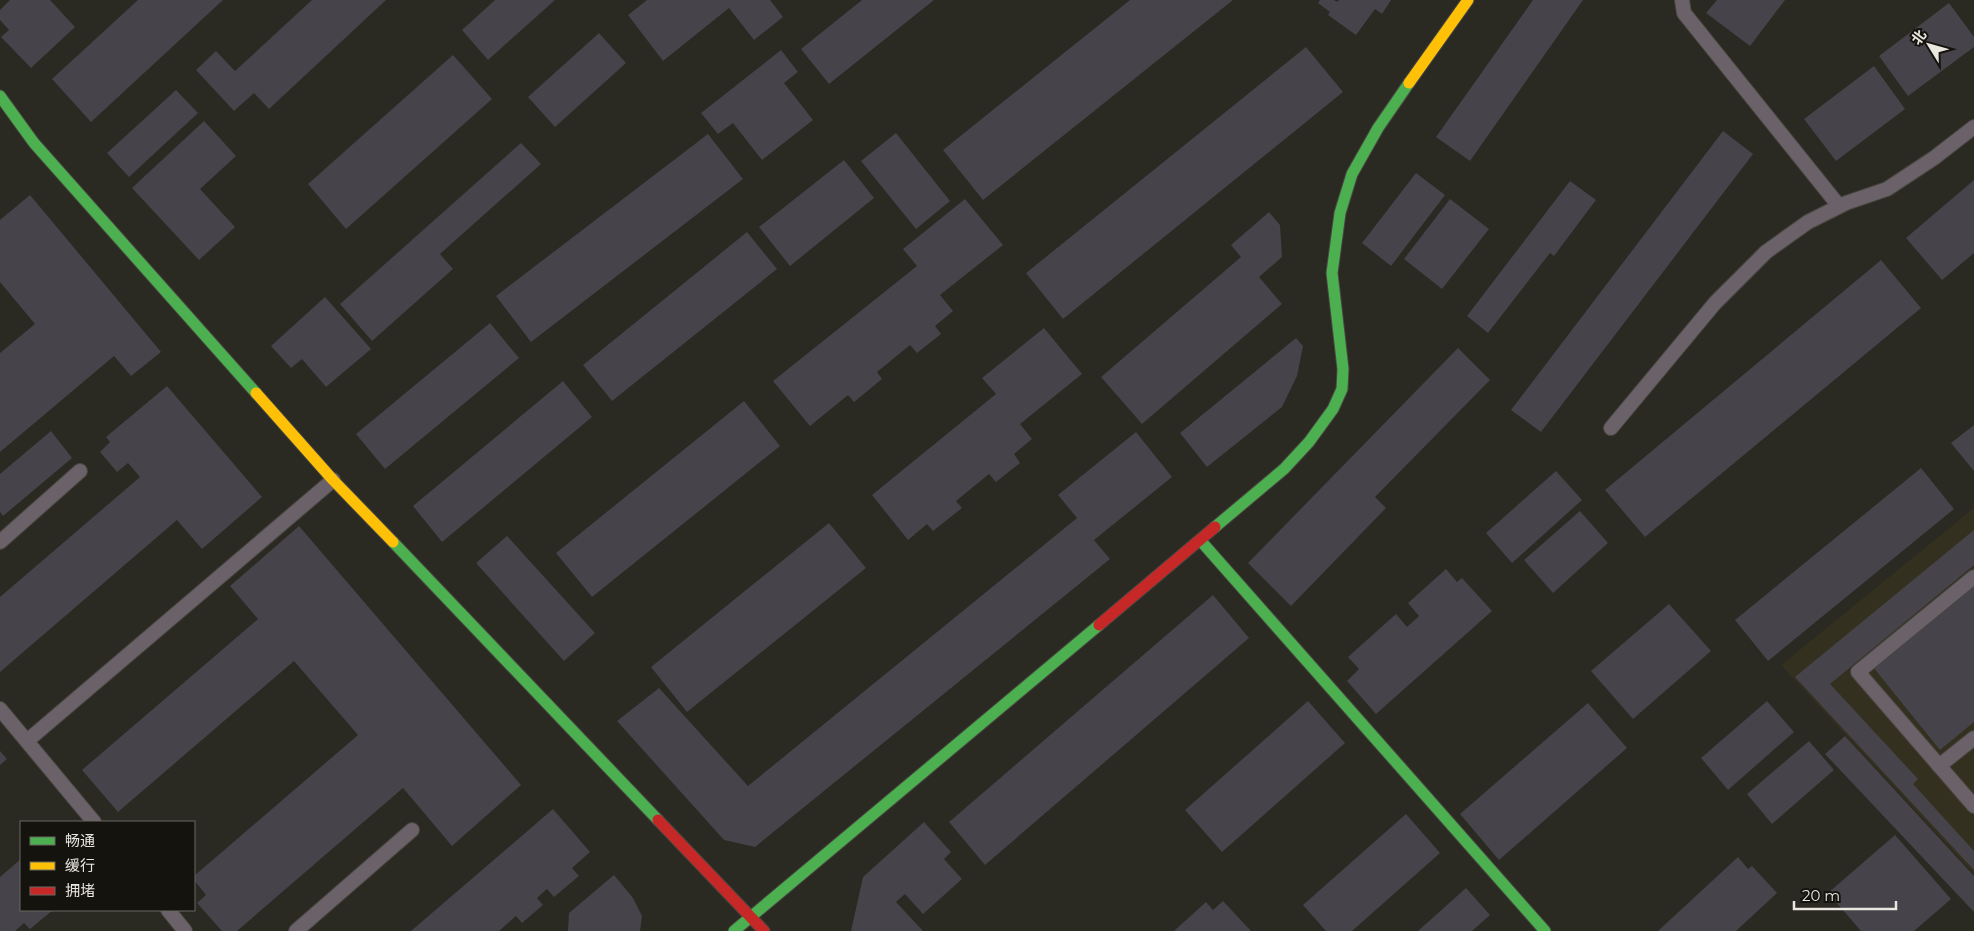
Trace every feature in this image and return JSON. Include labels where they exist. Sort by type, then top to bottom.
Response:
[{"type":"street","points":[[734,931],[1284,469],[1310,442],[1333,409],[1342,389],[1343,369],[1332,273],[1340,213],[1352,174],[1378,128],[1468,0]]},
{"type":"street","points":[[0,96],[34,143],[333,480],[764,931]]},
{"type":"street","points":[[1200,540],[1545,931]]},
{"type":"lane","points":[[1682,0],[1684,13],[1839,206]]},
{"type":"lane","points":[[1611,428],[1715,303],[1766,252],[1808,222],[1839,206],[1886,189],[1934,158],[1974,127]]},
{"type":"lane","points":[[0,542],[80,471]]},
{"type":"lane","points":[[26,741],[333,480]]},
{"type":"lane","points":[[1974,577],[1858,672],[1974,806]]},
{"type":"lane","points":[[0,709],[93,821]]},
{"type":"lane","points":[[1939,766],[1974,738]]},
{"type":"lane","points":[[296,931],[412,830]]},
{"type":"lane","points":[[169,911],[185,931]]},
{"type":"shaded area","points":[[1974,508],[1974,874],[1781,665]]},
{"type":"building","points":[[10,0],[50,0],[75,27],[31,68],[1,37],[9,30],[0,20],[0,10]]},
{"type":"building","points":[[138,0],[223,0],[91,122],[52,79]]},
{"type":"building","points":[[312,0],[386,0],[269,109],[254,93],[234,111],[196,70],[216,51],[235,71]]},
{"type":"building","points":[[495,0],[555,0],[488,60],[462,30]]},
{"type":"building","points":[[647,0],[770,0],[783,17],[754,40],[729,8],[663,61],[628,15]]},
{"type":"building","points":[[862,0],[934,0],[829,84],[801,49]]},
{"type":"building","points":[[1130,0],[1233,0],[983,200],[943,150]]},
{"type":"building","points":[[1320,0],[1334,0],[1337,2],[1339,0],[1391,0],[1382,14],[1375,9],[1356,35],[1328,15],[1330,12],[1318,3]]},
{"type":"building","points":[[1533,0],[1583,0],[1470,161],[1436,137]]},
{"type":"building","points":[[1717,0],[1785,0],[1750,46],[1706,13]]},
{"type":"building","points":[[1949,3],[1974,37],[1974,47],[1908,96],[1879,56]]},
{"type":"building","points":[[599,33],[626,63],[555,127],[528,97]]},
{"type":"building","points":[[1306,47],[1343,92],[1063,319],[1026,273]]},
{"type":"building","points":[[781,50],[798,72],[784,83],[813,120],[762,160],[733,123],[718,134],[701,113]]},
{"type":"building","points":[[453,55],[492,99],[346,229],[308,184]]},
{"type":"building","points":[[1874,66],[1905,109],[1836,161],[1804,119]]},
{"type":"building","points":[[176,90],[198,113],[129,177],[107,153]]},
{"type":"building","points":[[204,121],[236,156],[200,189],[235,227],[199,260],[132,188]]},
{"type":"building","points":[[1723,131],[1753,154],[1541,432],[1511,410]]},
{"type":"building","points":[[896,133],[950,201],[916,229],[861,161]]},
{"type":"building","points":[[708,134],[743,179],[531,342],[496,296]]},
{"type":"building","points":[[521,143],[541,164],[440,254],[453,269],[372,341],[340,304]]},
{"type":"building","points":[[844,160],[874,198],[790,266],[759,227]]},
{"type":"building","points":[[1416,173],[1445,195],[1391,266],[1362,243]]},
{"type":"building","points":[[1974,180],[1974,253],[1942,280],[1906,238]]},
{"type":"building","points":[[1570,181],[1596,200],[1554,256],[1550,253],[1488,333],[1467,316]]},
{"type":"building","points":[[30,195],[161,352],[131,376],[114,356],[0,452],[0,353],[35,324],[0,282],[0,220]]},
{"type":"building","points":[[965,199],[1003,245],[940,295],[953,311],[935,326],[941,334],[917,353],[910,345],[877,372],[882,379],[854,402],[848,395],[810,426],[773,381],[917,266],[903,249]]},
{"type":"building","points":[[1450,199],[1489,229],[1442,289],[1404,259]]},
{"type":"building","points":[[1269,212],[1280,225],[1282,257],[1259,277],[1282,304],[1142,424],[1101,377],[1241,257],[1231,245]]},
{"type":"building","points":[[747,232],[777,269],[612,401],[583,365]]},
{"type":"building","points":[[1881,260],[1921,308],[1645,537],[1605,490]]},
{"type":"building","points":[[325,297],[371,349],[326,387],[302,359],[291,368],[271,346]]},
{"type":"building","points":[[490,323],[519,358],[385,469],[356,434]]},
{"type":"building","points":[[1044,328],[1082,374],[1020,424],[1032,439],[1014,454],[1020,463],[996,482],[989,474],[956,501],[962,508],[933,531],[927,524],[908,540],[872,495],[996,394],[982,378]]},
{"type":"building","points":[[1296,338],[1303,346],[1297,376],[1282,407],[1207,467],[1180,433]]},
{"type":"building","points":[[1458,348],[1490,380],[1375,497],[1386,508],[1291,606],[1248,563]]},
{"type":"building","points":[[563,381],[592,417],[442,542],[413,506]]},
{"type":"building","points":[[167,386],[262,497],[202,549],[177,520],[0,672],[0,597],[140,477],[128,463],[117,472],[100,452],[110,442],[106,437]]},
{"type":"building","points":[[744,401],[780,446],[592,597],[556,553]]},
{"type":"building","points":[[1974,425],[1974,471],[1951,443]]},
{"type":"building","points":[[51,431],[72,458],[3,516],[0,512],[0,474]]},
{"type":"building","points":[[1136,432],[1172,477],[1094,540],[1110,559],[755,847],[724,840],[617,721],[659,688],[748,786],[1077,518],[1058,495]]},
{"type":"building","points":[[1921,468],[1954,509],[1768,661],[1735,620]]},
{"type":"building","points":[[1556,471],[1582,500],[1512,563],[1486,533]]},
{"type":"building","points":[[1580,511],[1608,543],[1553,593],[1524,560]]},
{"type":"building","points":[[829,523],[866,568],[687,712],[651,667]]},
{"type":"building","points":[[299,526],[521,785],[452,846],[403,788],[237,931],[222,931],[197,903],[206,895],[195,881],[195,875],[358,735],[294,661],[118,812],[82,770],[258,619],[230,586]]},
{"type":"building","points":[[1974,530],[1974,565],[1830,684],[1918,779],[1913,784],[1974,851],[1974,870],[1795,677]]},
{"type":"building","points":[[507,536],[595,633],[564,661],[476,563]]},
{"type":"building","points":[[1446,569],[1457,582],[1462,578],[1492,611],[1376,714],[1347,681],[1359,669],[1348,657],[1396,614],[1407,627],[1419,616],[1408,603]]},
{"type":"building","points":[[1974,585],[1974,722],[1940,750],[1873,667]]},
{"type":"building","points":[[1213,595],[1249,638],[985,865],[949,822]]},
{"type":"building","points":[[1669,604],[1711,651],[1633,719],[1591,671]]},
{"type":"building","points":[[1308,701],[1345,743],[1222,852],[1185,810]]},
{"type":"building","points":[[1767,701],[1794,732],[1728,790],[1701,758]]},
{"type":"building","points":[[1588,703],[1627,748],[1499,860],[1460,814]]},
{"type":"building","points":[[1845,736],[1974,876],[1974,912],[1825,754]]},
{"type":"building","points":[[1809,741],[1834,770],[1772,824],[1747,794]]},
{"type":"building","points":[[0,751],[7,759],[0,765]]},
{"type":"building","points":[[553,809],[590,852],[572,868],[579,876],[554,897],[547,889],[537,898],[543,905],[522,923],[516,916],[499,931],[411,931]]},
{"type":"building","points":[[1406,814],[1440,853],[1352,931],[1326,931],[1303,905]]},
{"type":"building","points":[[924,822],[951,852],[944,859],[962,879],[923,914],[905,894],[896,902],[923,931],[851,931],[863,877]]},
{"type":"building","points":[[1895,835],[1951,899],[1914,931],[1861,931],[1828,893]]},
{"type":"building","points":[[1738,857],[1748,869],[1752,866],[1777,893],[1736,931],[1658,931]]},
{"type":"building","points":[[20,860],[20,911],[52,911],[30,929],[24,923],[15,931],[0,931],[0,877]]},
{"type":"building","points":[[614,875],[633,898],[642,916],[640,931],[568,931],[569,913]]},
{"type":"building","points":[[1466,888],[1490,915],[1472,931],[1418,931]]},
{"type":"building","points":[[1223,901],[1251,931],[1174,931],[1206,902],[1213,910]]},
{"type":"traffic: fast","points":[[1215,527],[1284,469],[1309,442],[1333,409],[1342,389],[1343,369],[1332,273],[1340,213],[1352,174],[1378,128],[1409,83]]},
{"type":"traffic: fast","points":[[0,96],[34,143],[256,393]]},
{"type":"traffic: fast","points":[[1200,540],[1545,931]]},
{"type":"traffic: fast","points":[[393,542],[658,820]]},
{"type":"traffic: fast","points":[[734,931],[1099,625]]},
{"type":"traffic: slow","points":[[1409,83],[1468,0]]},
{"type":"traffic: slow","points":[[256,393],[333,480],[393,542]]},
{"type":"traffic: jam","points":[[1099,625],[1215,527]]},
{"type":"traffic: jam","points":[[658,820],[764,931]]}]
